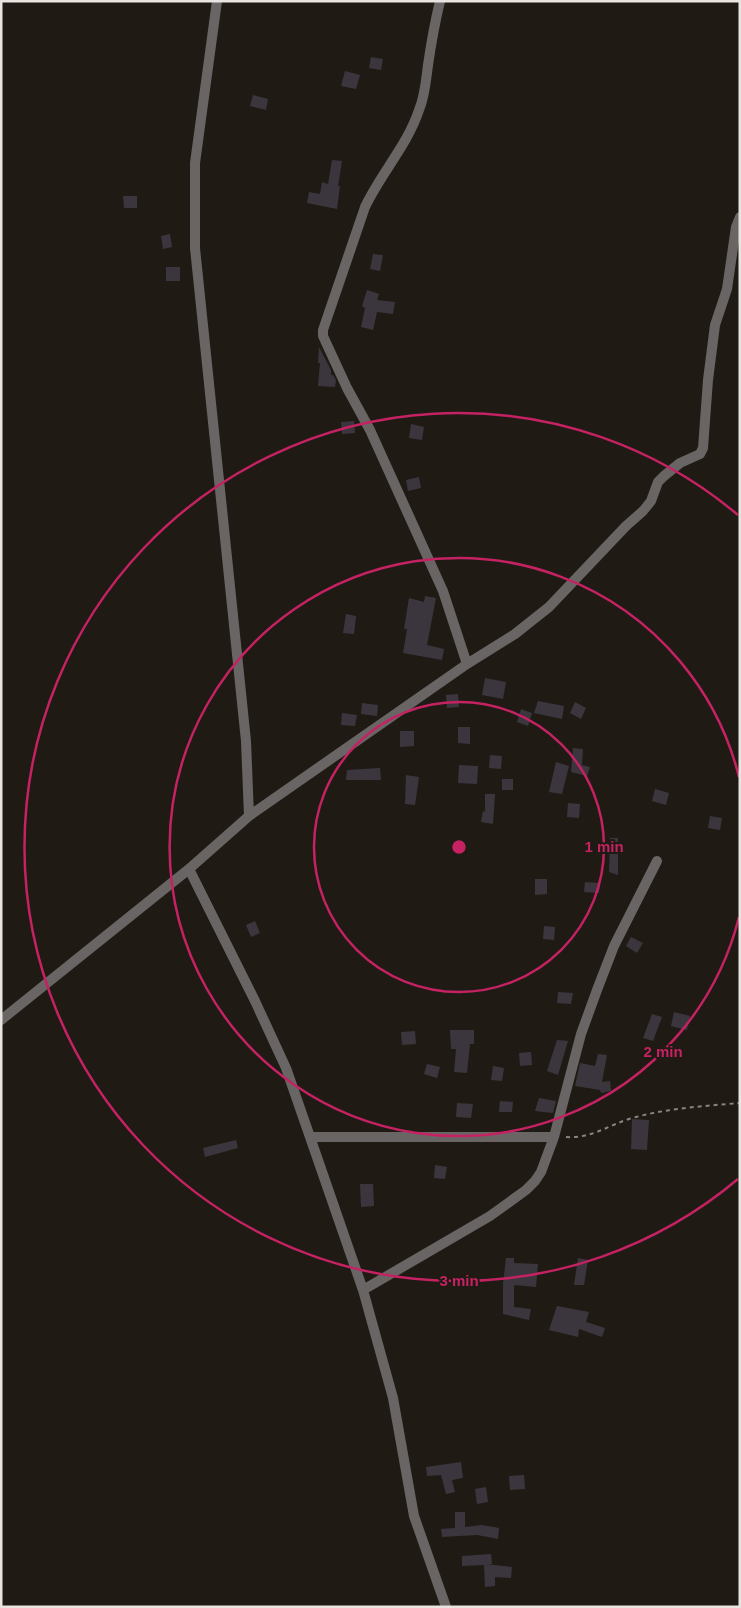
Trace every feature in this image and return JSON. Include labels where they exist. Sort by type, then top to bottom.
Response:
[{"type":"street","points":[[217,1],[195,163],[195,248],[246,741],[249,816]]},
{"type":"street","points":[[440,1],[434,24],[423,99],[419,113],[397,155],[374,188],[365,207],[323,330],[347,388],[370,430],[443,591],[466,664]]},
{"type":"street","points":[[1,1020],[189,869],[249,816],[466,664],[515,634],[549,607],[626,526],[643,511],[651,501],[658,482],[680,463],[700,454],[703,448],[708,380],[715,325],[727,289],[736,227],[740,217]]},
{"type":"street","points":[[364,1290],[490,1216],[526,1190],[535,1181],[541,1172],[554,1137],[581,1034],[597,990],[614,946],[657,862]]},
{"type":"street","points":[[189,869],[286,1068],[364,1290],[393,1398],[414,1516],[446,1607]]},
{"type":"street","points":[[310,1137],[554,1137]]},
{"type":"path","points":[[554,1137],[573,1138],[597,1133],[619,1122],[655,1113],[684,1108],[740,1103]]},
{"type":"building","points":[[371,57],[383,59],[381,70],[369,68]]},
{"type":"building","points":[[345,71],[360,75],[356,89],[341,86]]},
{"type":"building","points":[[253,95],[268,99],[266,110],[250,106]]},
{"type":"building","points":[[332,160],[342,161],[337,209],[307,203],[309,192],[320,194],[322,182],[328,184]]},
{"type":"building","points":[[123,196],[137,196],[137,208],[124,208]]},
{"type":"building","points":[[170,234],[172,247],[163,249],[161,236]]},
{"type":"building","points":[[373,254],[383,255],[380,271],[370,269]]},
{"type":"building","points":[[166,267],[180,267],[180,281],[166,281]]},
{"type":"building","points":[[367,290],[379,294],[377,300],[395,302],[393,314],[377,312],[373,330],[361,327],[365,308],[362,306]]},
{"type":"building","points":[[319,347],[331,370],[331,375],[336,380],[335,387],[318,386]]},
{"type":"building","points":[[354,421],[355,433],[342,434],[341,422]]},
{"type":"building","points":[[411,424],[424,427],[422,440],[409,438]]},
{"type":"building","points":[[419,477],[421,488],[408,491],[406,480]]},
{"type":"building","points":[[425,596],[436,598],[427,645],[444,649],[442,660],[403,653],[407,629],[404,629],[409,598],[424,602]]},
{"type":"building","points":[[346,614],[356,616],[354,634],[343,633]]},
{"type":"building","points":[[485,678],[506,682],[503,699],[482,695]]},
{"type":"building","points":[[458,694],[459,707],[447,708],[446,695]]},
{"type":"building","points":[[538,701],[564,706],[562,719],[534,713]]},
{"type":"building","points":[[575,702],[586,708],[581,719],[570,713]]},
{"type":"building","points":[[362,703],[378,705],[377,716],[361,714]]},
{"type":"building","points":[[521,709],[532,713],[528,726],[517,722]]},
{"type":"building","points":[[342,713],[357,715],[355,726],[341,725]]},
{"type":"building","points":[[458,727],[470,727],[470,744],[458,743]]},
{"type":"building","points":[[400,731],[414,731],[414,746],[400,747]]},
{"type":"building","points":[[573,748],[583,749],[582,765],[590,767],[587,776],[571,772]]},
{"type":"building","points":[[490,755],[502,756],[501,769],[489,768]]},
{"type":"building","points":[[556,762],[569,766],[562,794],[549,792]]},
{"type":"building","points":[[459,765],[478,766],[477,784],[458,783]]},
{"type":"building","points":[[380,768],[381,780],[346,780],[347,770]]},
{"type":"building","points":[[406,775],[419,777],[415,805],[405,804]]},
{"type":"building","points":[[502,779],[513,779],[513,790],[502,790]]},
{"type":"building","points":[[655,789],[669,793],[666,805],[652,801]]},
{"type":"building","points":[[485,794],[495,794],[493,824],[481,822],[483,811],[485,812]]},
{"type":"building","points":[[568,803],[580,804],[579,818],[567,817]]},
{"type":"building","points":[[710,816],[722,818],[720,830],[708,828]]},
{"type":"building","points":[[610,838],[618,838],[618,875],[609,872]]},
{"type":"building","points":[[535,879],[547,879],[547,894],[535,895]]},
{"type":"building","points":[[585,882],[600,883],[599,893],[584,892]]},
{"type":"building","points":[[255,921],[260,933],[251,937],[246,925]]},
{"type":"building","points":[[544,926],[555,927],[554,940],[543,939]]},
{"type":"building","points":[[631,937],[643,943],[637,953],[626,946]]},
{"type":"building","points":[[558,992],[573,993],[571,1004],[557,1003]]},
{"type":"building","points":[[674,1012],[690,1016],[687,1030],[671,1026]]},
{"type":"building","points":[[652,1014],[662,1017],[653,1041],[643,1038]]},
{"type":"building","points":[[450,1030],[474,1030],[474,1044],[470,1044],[467,1073],[454,1072],[456,1049],[451,1049]]},
{"type":"building","points":[[415,1031],[416,1044],[402,1045],[401,1032]]},
{"type":"building","points":[[557,1040],[568,1041],[558,1075],[547,1071]]},
{"type":"building","points":[[531,1052],[532,1065],[520,1066],[519,1053]]},
{"type":"building","points":[[598,1054],[607,1055],[602,1082],[610,1081],[611,1091],[601,1093],[600,1090],[575,1086],[580,1063],[595,1066]]},
{"type":"building","points":[[427,1064],[440,1067],[437,1078],[424,1074]]},
{"type":"building","points":[[493,1066],[504,1068],[502,1081],[491,1080]]},
{"type":"building","points":[[539,1098],[556,1101],[553,1113],[535,1111]]},
{"type":"building","points":[[500,1101],[513,1102],[512,1112],[499,1112]]},
{"type":"building","points":[[457,1103],[473,1104],[471,1118],[456,1117]]},
{"type":"building","points":[[632,1119],[649,1120],[647,1150],[631,1149]]},
{"type":"building","points":[[236,1140],[238,1148],[205,1157],[203,1148]]},
{"type":"building","points":[[435,1165],[447,1167],[445,1179],[434,1178]]},
{"type":"building","points":[[360,1184],[373,1184],[374,1206],[361,1207]]},
{"type":"building","points":[[506,1258],[514,1258],[514,1263],[538,1264],[536,1287],[514,1285],[514,1307],[531,1309],[529,1320],[503,1314],[503,1284]]},
{"type":"building","points":[[578,1258],[588,1260],[584,1285],[574,1285]]},
{"type":"building","points":[[557,1306],[589,1312],[586,1322],[605,1328],[602,1337],[579,1329],[578,1337],[549,1330]]},
{"type":"building","points":[[461,1462],[463,1478],[452,1480],[455,1492],[446,1494],[441,1475],[427,1476],[426,1467]]},
{"type":"building","points":[[524,1475],[525,1489],[510,1490],[509,1476]]},
{"type":"building","points":[[486,1487],[488,1502],[477,1504],[475,1489]]},
{"type":"building","points":[[455,1512],[465,1512],[465,1527],[482,1525],[499,1528],[498,1539],[477,1535],[442,1537],[441,1529],[455,1528]]},
{"type":"building","points":[[491,1554],[492,1564],[486,1564],[512,1567],[511,1578],[495,1577],[495,1586],[485,1587],[484,1565],[462,1566],[462,1556]]}]
